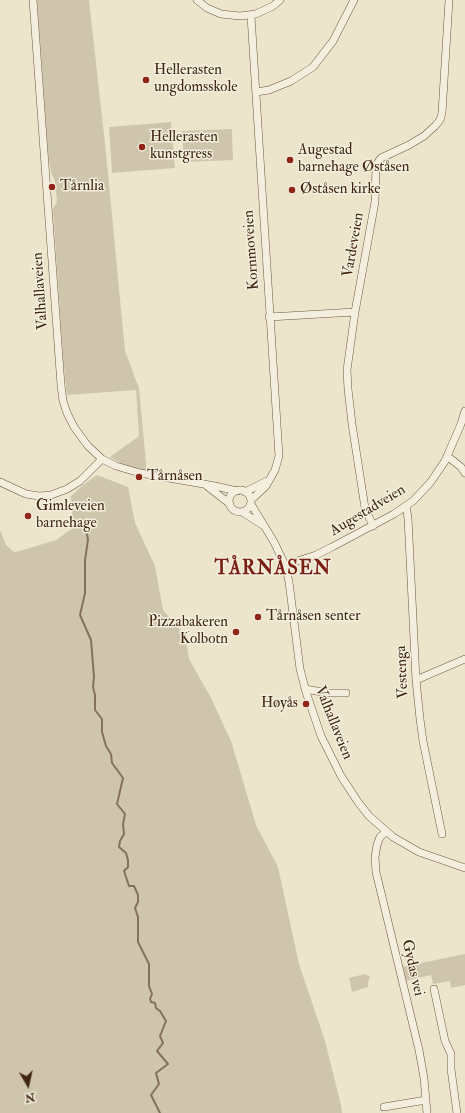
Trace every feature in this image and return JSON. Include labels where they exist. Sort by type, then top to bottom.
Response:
[{"type":"street","name":"Valhallaveien","points":[[33,0],[62,395],[67,413],[77,432],[88,446],[102,459],[116,466],[132,472],[237,491]]},
{"type":"street","points":[[196,0],[207,8],[221,14],[234,16],[251,16],[263,12],[280,0]]},
{"type":"street","points":[[256,92],[269,90],[291,81],[312,67],[333,41],[354,0]]},
{"type":"street","name":"Vardeveien","points":[[373,526],[368,518],[365,508],[352,424],[347,370],[355,312],[375,202],[376,166],[381,158],[424,136],[440,120],[442,113],[449,0]]},
{"type":"street","name":"Kornmoveien","points":[[251,16],[279,456],[276,470],[266,486],[251,502]]},
{"type":"street","points":[[269,317],[355,312]]},
{"type":"street","name":"Augestadveien","points":[[285,565],[316,555],[373,526],[406,506],[424,491],[437,474],[447,456],[465,411]]},
{"type":"street","points":[[447,456],[465,473]]},
{"type":"street","points":[[0,482],[31,495],[51,495],[80,481],[102,459]]},
{"type":"street","points":[[245,492],[249,495],[251,502],[249,508],[239,512],[233,509],[230,504],[231,496],[237,491],[245,492],[269,480]]},
{"type":"street","name":"Valhallaveien","points":[[207,486],[230,504]]},
{"type":"street","name":"Valhallaveien","points":[[251,502],[278,548],[285,565],[289,582],[300,669],[305,689],[321,736],[338,772],[358,802],[376,824],[386,832],[405,845],[419,852],[465,868]]},
{"type":"street","name":"Vestenga","points":[[406,506],[408,518],[416,680],[423,741],[442,834]]},
{"type":"street","name":"Valhallaveien","points":[[242,512],[264,526]]},
{"type":"street","points":[[416,680],[465,659]]},
{"type":"street","points":[[305,689],[346,693]]},
{"type":"street","name":"Gydas vei","points":[[386,832],[380,837],[377,845],[375,857],[376,872],[419,1050],[424,1078],[427,1113]]},
{"type":"street","name":"Gydas vei","points":[[434,989],[445,1041],[451,1054],[451,1068],[457,1113]]},
{"type":"street","points":[[384,1107],[426,1100]]},
{"type":"shaded area","points":[[37,0],[89,0],[106,153],[125,351],[139,388],[147,474],[129,468],[110,457],[139,436],[136,390],[67,395],[53,209],[57,202],[55,182],[51,172],[48,150]]},
{"type":"shaded area","name":"Hellerasten kunstgress","points":[[171,122],[175,168],[112,173],[109,127]]},
{"type":"shaded area","points":[[232,129],[233,160],[184,162],[182,131]]},
{"type":"shaded area","points":[[97,475],[128,487],[135,523],[155,566],[163,610],[185,635],[189,659],[210,696],[231,741],[256,825],[278,867],[299,964],[325,1041],[342,1113],[0,1113],[0,530],[6,545],[14,552],[56,540],[73,528],[71,496]]},
{"type":"shaded area","points":[[465,954],[465,985],[451,988],[450,981],[433,984],[431,975],[404,981],[402,967]]},
{"type":"shaded area","points":[[365,974],[370,977],[368,987],[352,992],[349,978]]},
{"type":"waterway","points":[[81,523],[86,530],[88,539],[85,561],[85,593],[80,615],[91,640],[95,710],[102,719],[102,732],[106,746],[111,754],[112,763],[123,778],[117,804],[125,814],[123,824],[124,834],[120,841],[119,847],[126,853],[128,860],[128,867],[124,871],[129,886],[134,886],[138,895],[138,902],[135,908],[138,917],[138,942],[149,964],[149,986],[152,994],[150,999],[151,1002],[155,1003],[156,1008],[160,1011],[166,1021],[160,1036],[163,1043],[157,1051],[168,1064],[156,1073],[159,1084],[151,1095],[160,1113]]},
{"type":"place","name":"Hellerasten ungdomsskole","points":[[146,80]]},
{"type":"place","name":"Hellerasten kunstgress","points":[[142,147]]},
{"type":"place","name":"Augestad barnehage Øståsen","points":[[290,160]]},
{"type":"place","name":"Tårnlia","points":[[52,187]]},
{"type":"place","name":"Øståsen kirke","points":[[292,190]]},
{"type":"place","name":"Tårnåsen","points":[[139,477]]},
{"type":"place","name":"Gimleveien barnehage","points":[[28,516]]},
{"type":"place","name":"Tårnåsen senter","points":[[258,617]]},
{"type":"place","name":"Pizzabakeren Kolbotn","points":[[236,632]]},
{"type":"place","name":"Høyås","points":[[306,704]]},
{"type":"district","name":"TÅRNÅSEN","points":[[273,570]]}]
